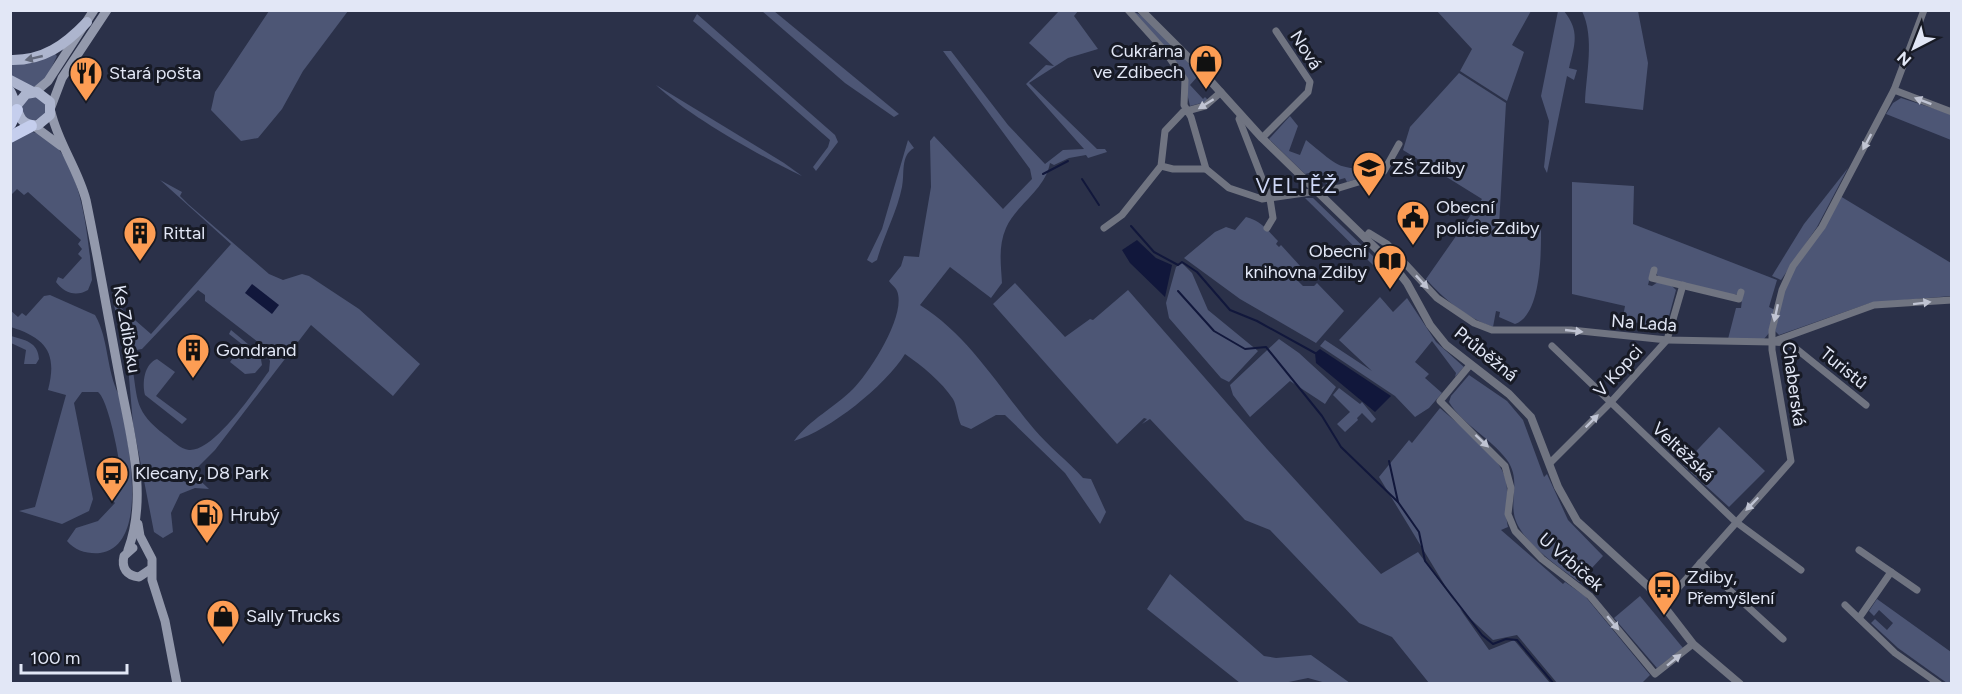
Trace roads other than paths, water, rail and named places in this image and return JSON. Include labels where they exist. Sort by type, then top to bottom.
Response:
[{"type":"highway","points":[[10,124],[17,107]]},
{"type":"highway","points":[[10,137],[32,126]]},
{"type":"main road","points":[[17,107],[23,96],[34,92],[48,81],[94,10]]},
{"type":"main road","points":[[10,91],[22,121],[32,126],[45,122],[66,71],[106,10]]},
{"type":"main road","points":[[10,60],[29,59],[51,52],[70,40],[87,22]]},
{"type":"main road","points":[[10,80],[45,96],[51,109]]},
{"type":"main road","name":"Ke Zdibsku","points":[[51,109],[86,200],[131,442],[138,492],[137,516],[140,536],[147,550]]},
{"type":"main road","name":"Ke Zdibsku","points":[[32,126],[53,138],[66,152]]},
{"type":"main road","name":"Ke Zdibsku","points":[[128,550],[137,516]]},
{"type":"main road","points":[[160,603],[146,585],[128,574],[123,566],[124,556],[128,550],[138,547],[147,550],[152,559],[151,569],[160,603],[177,684]]},
{"type":"main road","points":[[136,577],[145,575],[151,569]]},
{"type":"street","points":[[1128,10],[1164,50],[1185,80],[1185,105],[1206,169],[1229,188],[1262,199],[1318,192],[1375,177],[1387,168],[1399,144]]},
{"type":"street","name":"Průběžná","points":[[1141,10],[1154,21],[1262,138],[1365,238],[1407,283],[1437,335],[1519,402],[1538,429],[1560,493],[1576,521],[1648,587],[1692,644],[1740,684]]},
{"type":"street","name":"Chaberská","points":[[1663,605],[1791,461],[1772,342],[1777,306],[1786,278],[1822,227],[1894,90],[1924,10]]},
{"type":"street","name":"Nová","points":[[1262,138],[1308,92],[1310,82],[1276,31]]},
{"type":"street","points":[[1894,90],[1952,112]]},
{"type":"street","points":[[1104,228],[1122,215],[1161,166],[1166,131],[1177,117],[1205,106],[1221,92]]},
{"type":"street","points":[[1241,115],[1239,119],[1270,199],[1273,218],[1267,228]]},
{"type":"street","points":[[1161,166],[1173,169],[1206,169]]},
{"type":"street","name":"Na Lada","points":[[1365,238],[1369,233],[1387,244],[1437,298],[1485,328],[1497,330],[1571,330],[1667,340],[1772,342],[1874,305],[1952,300]]},
{"type":"street","points":[[1652,277],[1739,299],[1741,292]]},
{"type":"street","name":"V Kopci","points":[[1551,463],[1667,340],[1683,285]]},
{"type":"street","name":"Turistů","points":[[1772,342],[1789,343],[1866,405]]},
{"type":"street","name":"Veltěžská","points":[[1552,346],[1736,522],[1801,570]]},
{"type":"street","name":"U Vrbiček","points":[[1470,364],[1440,400],[1505,466],[1511,488],[1508,514],[1515,531],[1542,559],[1590,596],[1650,670],[1658,674],[1692,644]]},
{"type":"street","points":[[1859,550],[1917,590]]},
{"type":"street","points":[[1700,562],[1783,639]]},
{"type":"street","points":[[1859,618],[1891,572]]},
{"type":"street","points":[[1845,605],[1895,653],[1939,684]]},
{"type":"waterway","points":[[1043,174],[1068,161]]},
{"type":"waterway","points":[[1082,179],[1099,205]]},
{"type":"waterway","points":[[1131,226],[1154,252],[1178,265],[1182,262],[1197,272],[1230,310],[1257,321],[1315,353]]},
{"type":"waterway","points":[[1178,291],[1214,331],[1245,349],[1266,347],[1322,416],[1341,447],[1398,502],[1419,532],[1425,561],[1482,635],[1493,644],[1506,639],[1517,640],[1554,684]]},
{"type":"waterway","points":[[1389,461],[1398,502]]},
{"type":"place","name":"Cukrárna ve Zdibech","points":[[1206,90]]},
{"type":"place","name":"Stará pošta","points":[[86,102]]},
{"type":"place","name":"ZŠ Zdiby","points":[[1369,197]]},
{"type":"place","name":"Obecní policie Zdiby","points":[[1413,246]]},
{"type":"place","name":"Rittal","points":[[140,262]]},
{"type":"place","name":"Obecní knihovna Zdiby","points":[[1390,290]]},
{"type":"place","name":"Gondrand","points":[[193,379]]},
{"type":"place","name":"Klecany, D8 Park","points":[[112,502]]},
{"type":"place","name":"Hrubý","points":[[207,544]]},
{"type":"place","name":"Zdiby, Přemyšlení","points":[[1664,616]]},
{"type":"place","name":"Sally Trucks","points":[[223,645]]},
{"type":"district","name":"VELTĚŽ","points":[[1297,186]]}]
